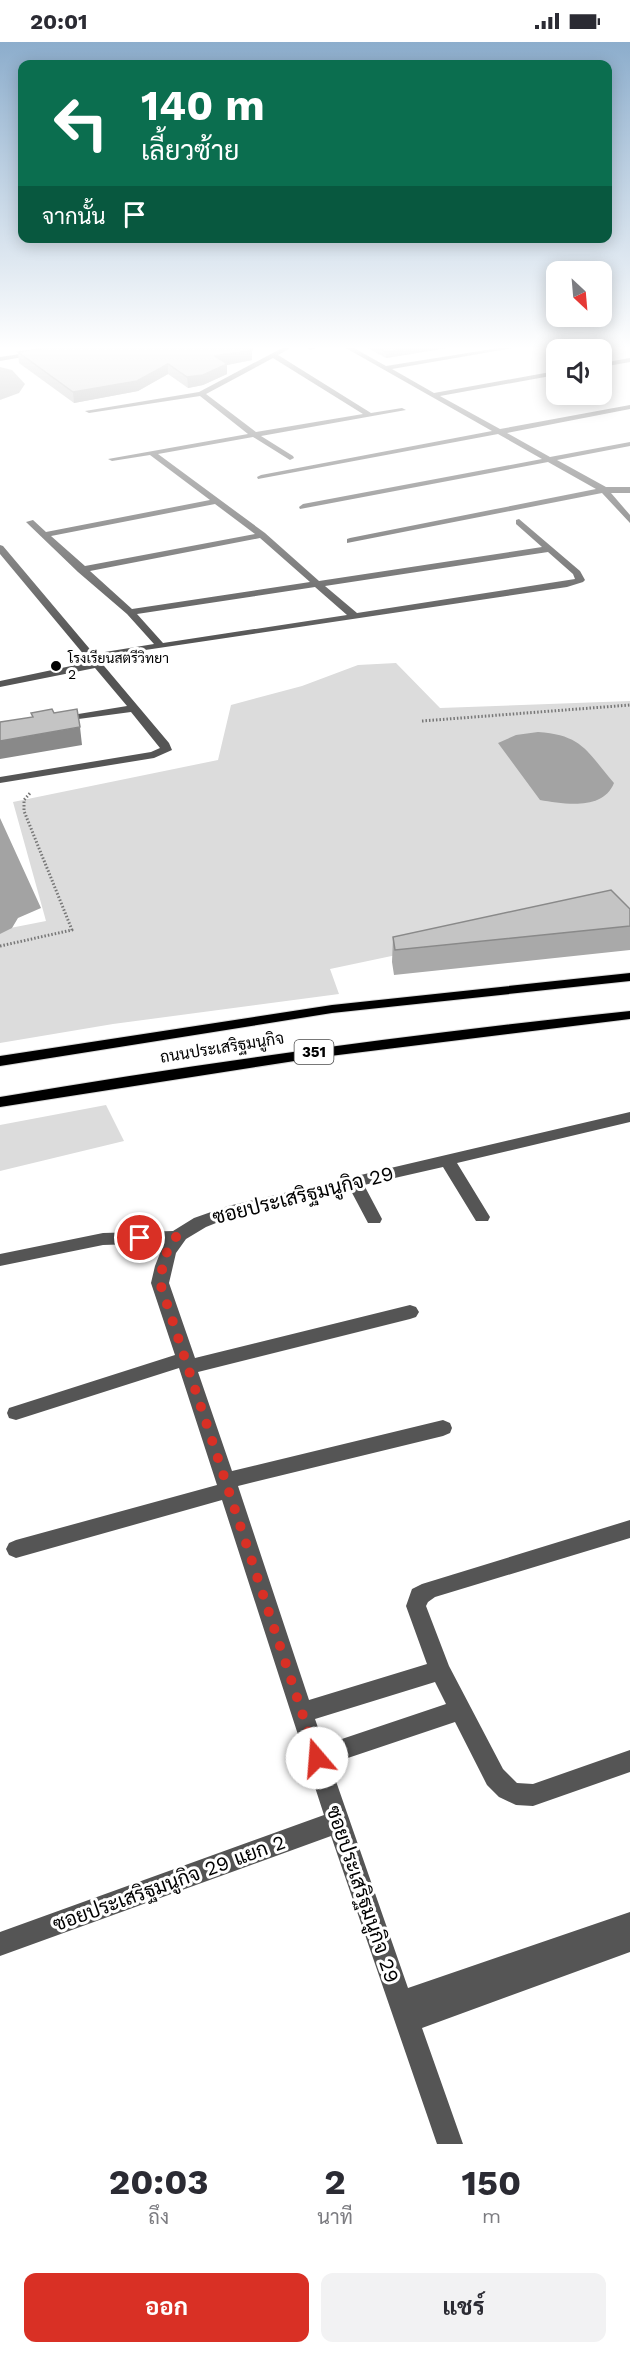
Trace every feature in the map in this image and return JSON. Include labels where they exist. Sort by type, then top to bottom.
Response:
[{"type":"main road","name":"ถนนประเสริฐมนูกิจ","points":[[0,1062],[332,1009],[630,977]]},
{"type":"main road","name":"ถนนประเสริฐมนูกิจ","points":[[0,1102],[276,1057],[449,1034],[630,1015]]},
{"type":"street","points":[[112,459],[190,445]]},
{"type":"street","points":[[270,445],[290,458]]},
{"type":"street","points":[[261,477],[425,445]]},
{"type":"street","points":[[522,445],[604,490],[630,520]]},
{"type":"street","points":[[303,507],[625,445]]},
{"type":"street","points":[[151,452],[262,535],[354,616]]},
{"type":"street","points":[[350,541],[630,484]]},
{"type":"street","points":[[604,490],[630,490]]},
{"type":"street","points":[[44,535],[218,501]]},
{"type":"street","points":[[30,522],[130,612],[160,645]]},
{"type":"street","points":[[109,654],[567,584],[580,580],[577,573],[519,522]]},
{"type":"street","points":[[81,570],[262,535]]},
{"type":"street","points":[[0,548],[165,745],[166,750],[0,780]]},
{"type":"street","points":[[130,612],[549,549]]},
{"type":"street","points":[[0,684],[97,663]]},
{"type":"street","points":[[45,722],[134,708]]},
{"type":"street","name":"ซอยประเสริฐมนูกิจ 29","points":[[450,2144],[338,1822],[229,1485],[160,1283],[164,1257],[176,1237],[190,1226],[228,1212],[630,1118]]},
{"type":"street","points":[[447,1160],[482,1217]]},
{"type":"street","points":[[354,1181],[374,1219]]},
{"type":"street","points":[[0,1260],[103,1239],[176,1237]]},
{"type":"street","points":[[16,1413],[188,1363],[410,1312]]},
{"type":"street","points":[[16,1550],[229,1485],[443,1428]]},
{"type":"street","points":[[630,1529],[429,1590],[419,1596],[416,1606],[440,1670],[495,1777],[505,1790],[518,1796],[533,1795],[630,1761]]},
{"type":"street","points":[[303,1712],[440,1670]]},
{"type":"street","points":[[317,1758],[460,1710]]},
{"type":"street","name":"ซอยประเสริฐมนูกิจ 29 แยก 2","points":[[0,1944],[338,1822]]},
{"type":"street","points":[[404,2012],[630,1924]]},
{"type":"street","points":[[404,2012],[630,1940]]},
{"type":"path","points":[[422,721],[630,705]]},
{"type":"path","points":[[0,946],[72,930],[24,811],[23,802],[27,794],[37,789]]},
{"type":"shaded area","points":[[396,663],[440,708],[630,701],[630,919],[619,908],[330,969],[339,994],[113,1024],[0,1043],[0,930],[46,921],[13,802],[218,760],[231,705],[302,686],[358,665]]},
{"type":"shaded area","points":[[538,732],[565,737],[583,747],[614,783],[609,792],[592,802],[582,804],[540,800],[498,743],[516,735]]},
{"type":"shaded area","points":[[0,818],[41,908],[18,918],[12,928],[0,934]]},
{"type":"shaded area","points":[[106,1105],[124,1141],[0,1171],[0,1125]]},
{"type":"building","points":[[52,709],[54,713],[77,709],[80,727],[0,741],[0,722],[33,717],[31,713]]},
{"type":"building","points":[[611,890],[630,909],[630,926],[395,950],[393,937]]},
{"type":"place","name":"โรงเรียนสตรีวิทยา 2","points":[[56,666]]},
{"type":"route","points":[[140,1238],[176,1237],[164,1257],[160,1283],[317,1758]]}]
